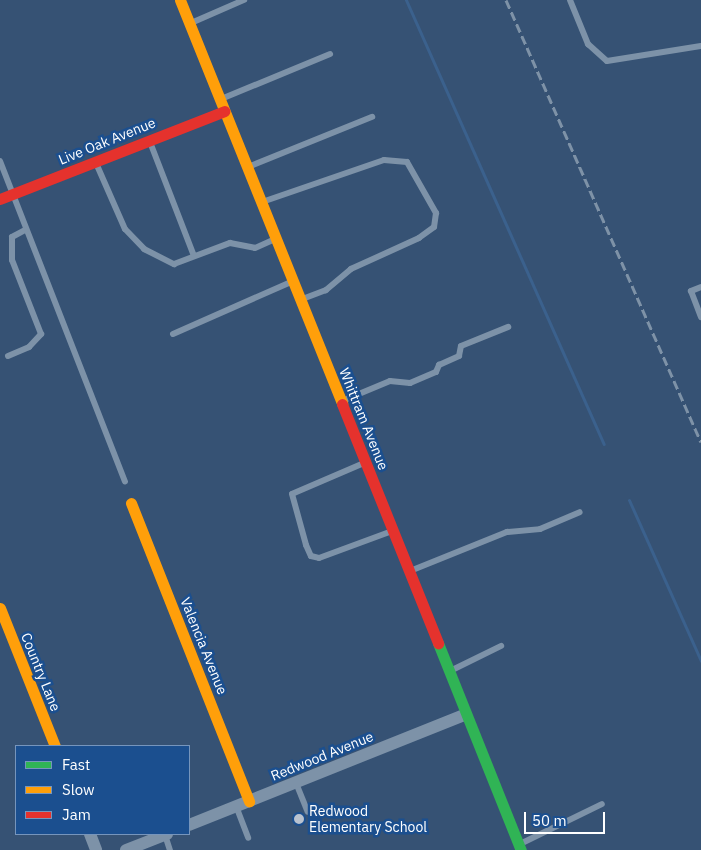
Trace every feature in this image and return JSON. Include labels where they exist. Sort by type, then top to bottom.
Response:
[{"type":"street","name":"Whittram Avenue","points":[[180,0],[520,847]]},
{"type":"street","name":"Live Oak Avenue","points":[[6,197],[224,111]]},
{"type":"street","name":"Valencia Avenue","points":[[131,503],[249,801]]},
{"type":"street","name":"Country Lane","points":[[0,608],[55,745]]},
{"type":"street","name":"Redwood Avenue","points":[[190,825],[466,714]]},
{"type":"street","points":[[90,835],[96,850]]},
{"type":"street","points":[[126,850],[164,835]]},
{"type":"lane","points":[[189,23],[244,0]]},
{"type":"lane","points":[[570,0],[588,44],[607,61],[701,46]]},
{"type":"lane","points":[[220,99],[330,54]]},
{"type":"lane","points":[[247,168],[372,116]]},
{"type":"lane","points":[[149,140],[194,256]]},
{"type":"lane","points":[[261,202],[384,160],[407,162],[436,213],[434,227],[419,238],[351,269],[326,290],[300,300]]},
{"type":"lane","points":[[0,161],[6,197],[25,230],[125,482]]},
{"type":"lane","points":[[96,162],[125,229],[144,250],[174,264],[230,243],[255,248],[276,239]]},
{"type":"lane","points":[[8,356],[29,347],[41,334],[12,260],[12,237],[25,230]]},
{"type":"lane","points":[[174,334],[293,281]]},
{"type":"lane","points":[[701,287],[691,291],[701,317]]},
{"type":"lane","points":[[341,402],[390,381],[410,383],[436,372],[439,365],[459,356],[461,346],[508,326]]},
{"type":"lane","points":[[365,462],[292,494],[306,545],[311,556],[319,558],[393,531]]},
{"type":"lane","points":[[409,572],[506,532],[540,530],[580,512]]},
{"type":"lane","points":[[449,671],[501,646]]},
{"type":"lane","points":[[296,783],[308,812]]},
{"type":"lane","points":[[520,847],[602,804]]},
{"type":"lane","points":[[236,806],[248,838]]},
{"type":"lane","points":[[166,835],[170,850]]},
{"type":"waterway","points":[[406,0],[604,444]]},
{"type":"waterway","points":[[629,500],[701,661]]},
{"type":"railway","points":[[506,0],[701,442]]},
{"type":"traffic: fast","points":[[438,643],[521,850]]},
{"type":"traffic: slow","points":[[180,0],[342,404]]},
{"type":"traffic: slow","points":[[131,503],[249,801]]},
{"type":"traffic: slow","points":[[0,608],[55,745]]},
{"type":"traffic: jam","points":[[0,199],[224,111]]},
{"type":"traffic: jam","points":[[342,404],[438,643]]},
{"type":"place","name":"Redwood Elementary School","points":[[299,819]]}]
